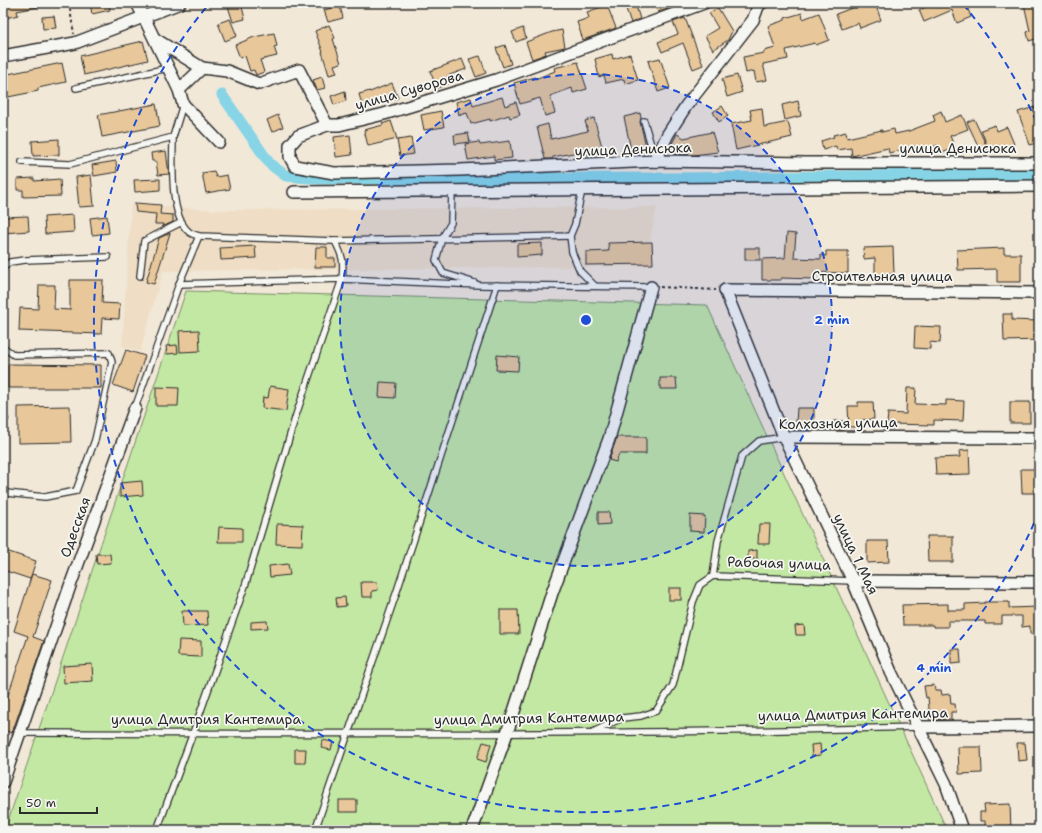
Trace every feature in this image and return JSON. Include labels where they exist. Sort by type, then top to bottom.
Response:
[{"type":"street","points":[[137,3],[179,90],[183,104],[219,142]]},
{"type":"street","points":[[3,56],[75,43],[180,3]]},
{"type":"street","name":"улица Суворова","points":[[327,125],[339,125],[384,114],[496,80],[704,3]]},
{"type":"street","points":[[656,161],[668,134],[686,106],[753,20],[759,3]]},
{"type":"street","points":[[155,39],[202,68],[227,71],[259,84],[300,70],[327,125]]},
{"type":"street","points":[[179,90],[202,68]]},
{"type":"street","name":"улица Денисюка","points":[[327,125],[298,136],[290,145],[290,157],[295,166],[334,173],[460,170],[656,161],[806,163],[1039,163]]},
{"type":"street","points":[[294,192],[1039,186]]},
{"type":"street","points":[[472,830],[507,733],[552,593],[609,439],[651,287]]},
{"type":"street","name":"Строительная улица","points":[[725,290],[1039,292]]},
{"type":"street","name":"улица 1 Мая","points":[[725,290],[784,437],[853,581],[891,672],[946,784],[962,830]]},
{"type":"street","name":"Одесская","points":[[3,782],[70,586],[135,408]]},
{"type":"street","name":"Колхозная улица","points":[[784,437],[1039,438]]},
{"type":"street","name":"Рабочая улица","points":[[853,581],[1039,582]]},
{"type":"street","name":"улица Дмитрия Кантемира","points":[[918,727],[1039,726]]},
{"type":"lane","points":[[76,88],[168,68]]},
{"type":"lane","points":[[183,104],[174,137],[174,186],[179,217],[188,230],[199,236],[335,241],[570,236]]},
{"type":"lane","points":[[644,121],[656,161]]},
{"type":"lane","points":[[22,162],[70,164],[174,137]]},
{"type":"lane","points":[[582,190],[575,224],[570,236],[572,252],[580,271],[595,286]]},
{"type":"lane","points":[[452,191],[451,224],[442,238],[436,260],[443,273],[480,285]]},
{"type":"lane","points":[[140,276],[144,241],[182,222]]},
{"type":"lane","name":"Одесская","points":[[135,408],[179,284],[199,236]]},
{"type":"lane","points":[[157,830],[194,734],[246,583],[296,415],[342,279],[342,255],[335,241]]},
{"type":"lane","points":[[3,268],[10,262],[25,260],[108,258]]},
{"type":"lane","points":[[179,284],[342,279],[480,285],[651,287]]},
{"type":"lane","points":[[315,830],[398,591],[497,285]]},
{"type":"lane","points":[[3,347],[14,355],[109,353],[112,362],[95,440],[76,491],[45,498],[6,493],[3,489]]},
{"type":"lane","name":"Колхозная улица","points":[[713,576],[718,541],[742,456],[759,441],[784,437]]},
{"type":"lane","name":"Рабочая улица","points":[[591,732],[622,718],[641,716],[656,711],[673,685],[693,602],[700,585],[713,576],[853,581]]},
{"type":"lane","name":"улица Дмитрия Кантемира","points":[[20,733],[507,733],[787,731],[918,727]]},
{"type":"path","points":[[69,3],[75,43]]},
{"type":"path","points":[[651,287],[725,290]]},
{"type":"shaded area","points":[[131,204],[216,210],[657,207],[644,266],[163,271],[140,352],[122,346]]},
{"type":"green space","points":[[186,291],[707,305],[947,830],[5,830]]},
{"type":"building","points":[[3,3],[37,3],[38,7],[17,11],[18,15],[6,18]]},
{"type":"building","points":[[90,3],[109,3],[110,10],[92,14]]},
{"type":"building","points":[[227,3],[241,3],[245,19],[233,22]]},
{"type":"building","points":[[624,3],[635,3],[640,19],[631,23]]},
{"type":"building","points":[[654,3],[669,3],[671,8],[658,12]]},
{"type":"building","points":[[865,3],[875,3],[881,20],[860,28],[858,23],[842,29],[836,14]]},
{"type":"building","points":[[922,3],[968,3],[966,4],[971,17],[957,23],[952,10],[924,22],[919,10],[924,8]]},
{"type":"building","points":[[1039,3],[1039,26],[1037,27],[1039,38],[1029,41],[1027,32],[1030,31],[1024,4]]},
{"type":"building","points":[[607,5],[616,28],[583,40],[577,22],[589,18],[587,12]]},
{"type":"building","points":[[340,6],[343,18],[328,22],[324,10]]},
{"type":"building","points":[[718,8],[732,31],[728,40],[713,50],[705,36],[718,28],[709,13]]},
{"type":"building","points":[[802,13],[803,19],[819,13],[829,40],[816,45],[815,43],[786,50],[788,59],[763,64],[767,80],[756,82],[754,71],[746,73],[743,57],[764,53],[764,51],[775,48],[768,26],[785,20],[785,18]]},
{"type":"building","points":[[54,16],[56,28],[43,29],[42,17]]},
{"type":"building","points":[[685,18],[703,65],[693,69],[683,43],[662,52],[658,42],[678,34],[673,22]]},
{"type":"building","points":[[230,19],[237,36],[225,41],[218,23]]},
{"type":"building","points":[[329,25],[335,38],[333,39],[341,63],[334,65],[337,73],[329,75],[323,52],[315,31]]},
{"type":"building","points":[[523,28],[526,38],[516,42],[512,32]]},
{"type":"building","points":[[562,30],[565,47],[545,51],[546,54],[532,59],[526,42],[552,32]]},
{"type":"building","points":[[274,33],[277,46],[274,47],[277,56],[260,60],[264,72],[256,75],[254,70],[250,71],[245,56],[240,58],[235,45],[254,37]]},
{"type":"building","points":[[143,41],[148,60],[84,75],[80,56]]},
{"type":"building","points":[[505,45],[511,64],[503,67],[496,48]]},
{"type":"building","points":[[612,54],[613,59],[630,54],[638,80],[625,84],[624,79],[606,83],[604,75],[599,77],[595,59]]},
{"type":"building","points":[[480,56],[486,73],[476,77],[469,59]]},
{"type":"building","points":[[660,58],[670,88],[658,92],[648,61]]},
{"type":"building","points":[[462,59],[466,69],[447,76],[450,83],[437,88],[430,71]]},
{"type":"building","points":[[578,62],[587,89],[573,93],[572,88],[550,96],[555,113],[545,116],[540,98],[520,104],[514,83],[535,77],[535,79],[555,71],[554,68]]},
{"type":"building","points":[[62,63],[66,82],[38,88],[38,91],[3,98],[3,75]]},
{"type":"building","points":[[737,75],[742,92],[727,97],[722,79]]},
{"type":"building","points":[[322,77],[325,88],[317,90],[313,80]]},
{"type":"building","points":[[392,83],[398,98],[363,109],[359,94],[370,92]]},
{"type":"building","points":[[345,91],[346,101],[334,105],[331,96]]},
{"type":"building","points":[[502,97],[505,106],[516,102],[520,115],[510,118],[509,115],[490,121],[490,119],[471,124],[467,113],[459,115],[456,102],[471,98],[473,106]]},
{"type":"building","points":[[798,101],[801,116],[785,120],[782,105]]},
{"type":"building","points":[[156,104],[160,126],[102,137],[98,115]]},
{"type":"building","points":[[722,106],[728,116],[719,122],[713,112]]},
{"type":"building","points":[[1035,107],[1039,119],[1039,142],[1030,145],[1018,112]]},
{"type":"building","points":[[762,108],[764,127],[788,122],[792,137],[736,150],[731,124],[752,120],[750,110]]},
{"type":"building","points":[[441,111],[444,127],[424,130],[421,115]]},
{"type":"building","points":[[941,111],[945,122],[962,115],[968,129],[950,136],[955,148],[942,153],[938,145],[920,152],[918,146],[889,153],[888,148],[852,156],[851,148],[837,150],[836,146],[823,150],[821,141],[834,137],[833,135],[846,132],[847,138],[882,130],[882,132],[894,129],[895,134],[909,131],[935,121],[933,115]]},
{"type":"building","points":[[640,113],[640,122],[646,146],[631,150],[624,117]]},
{"type":"building","points":[[278,115],[283,127],[272,132],[267,120]]},
{"type":"building","points":[[594,118],[603,150],[584,155],[583,151],[553,157],[552,159],[545,159],[537,127],[548,124],[551,139],[588,131],[585,121]]},
{"type":"building","points":[[974,119],[988,149],[981,152],[967,122]]},
{"type":"building","points":[[391,121],[397,139],[368,146],[364,130],[383,125],[382,124]]},
{"type":"building","points":[[995,125],[997,131],[1007,127],[1014,144],[990,153],[981,130]]},
{"type":"building","points":[[712,132],[718,152],[693,155],[674,154],[668,151],[677,134],[684,138]]},
{"type":"building","points":[[468,133],[470,142],[455,144],[454,135]]},
{"type":"building","points":[[350,135],[352,155],[336,157],[334,137]]},
{"type":"building","points":[[411,138],[414,154],[400,156],[397,140]]},
{"type":"building","points":[[59,139],[59,155],[33,156],[32,141]]},
{"type":"building","points":[[510,141],[512,158],[494,160],[494,156],[468,160],[465,144],[479,142],[480,145]]},
{"type":"building","points":[[166,151],[169,174],[158,175],[156,161],[152,161],[151,153]]},
{"type":"building","points":[[116,161],[117,172],[94,176],[92,165]]},
{"type":"building","points":[[214,171],[216,177],[227,175],[230,189],[206,193],[202,173]]},
{"type":"building","points":[[91,175],[94,206],[79,207],[76,177]]},
{"type":"building","points":[[34,178],[34,181],[60,179],[61,196],[23,197],[23,190],[17,190],[17,179]]},
{"type":"building","points":[[160,179],[160,190],[135,192],[134,180]]},
{"type":"building","points":[[135,203],[161,205],[160,214],[173,215],[173,222],[162,227],[163,224],[155,224],[156,214],[136,212]]},
{"type":"building","points":[[73,215],[74,232],[45,234],[44,217]]},
{"type":"building","points":[[28,216],[29,231],[3,233],[3,217]]},
{"type":"building","points":[[107,216],[109,233],[92,235],[90,218]]},
{"type":"building","points":[[170,233],[154,284],[146,282],[159,238]]},
{"type":"building","points":[[787,233],[796,234],[794,258],[821,259],[821,255],[826,256],[826,251],[848,251],[848,273],[814,272],[814,279],[781,278],[781,280],[762,280],[762,259],[785,258]]},
{"type":"building","points":[[652,242],[653,264],[586,265],[586,252],[609,251],[608,243]]},
{"type":"building","points":[[542,243],[542,255],[517,257],[517,244]]},
{"type":"building","points":[[255,246],[256,258],[221,260],[220,248]]},
{"type":"building","points":[[316,247],[327,247],[327,258],[335,258],[335,267],[315,267]]},
{"type":"building","points":[[893,247],[894,274],[875,275],[875,258],[864,259],[863,248]]},
{"type":"building","points":[[745,248],[760,248],[760,260],[745,260]]},
{"type":"building","points":[[1004,248],[1004,254],[1021,254],[1021,282],[997,282],[997,269],[958,270],[957,250]]},
{"type":"building","points":[[70,280],[103,280],[102,303],[120,304],[119,319],[102,318],[101,334],[19,331],[20,308],[38,309],[39,285],[55,285],[54,309],[70,310]]},
{"type":"building","points":[[1003,314],[1012,314],[1012,320],[1039,321],[1039,340],[1004,341]]},
{"type":"building","points":[[915,326],[941,327],[940,343],[930,342],[930,349],[914,348]]},
{"type":"building","points":[[199,330],[200,351],[180,352],[179,331]]},
{"type":"building","points":[[177,345],[178,353],[167,354],[166,346]]},
{"type":"building","points":[[126,350],[145,356],[133,392],[113,385]]},
{"type":"building","points":[[497,355],[519,357],[518,371],[496,370]]},
{"type":"building","points":[[8,364],[101,365],[101,388],[8,388]]},
{"type":"building","points":[[660,378],[676,378],[677,389],[660,389]]},
{"type":"building","points":[[380,382],[396,383],[395,398],[379,397]]},
{"type":"building","points":[[270,386],[289,389],[286,411],[262,408],[263,397],[268,398]]},
{"type":"building","points":[[156,387],[179,388],[178,406],[156,406]]},
{"type":"building","points":[[907,388],[916,388],[915,404],[946,405],[946,400],[964,401],[963,421],[934,420],[934,425],[887,424],[888,413],[906,414]]},
{"type":"building","points":[[858,402],[873,402],[874,419],[861,420],[862,427],[849,427],[848,406],[858,406]]},
{"type":"building","points":[[1010,402],[1030,402],[1030,423],[1010,423]]},
{"type":"building","points":[[70,406],[71,442],[18,443],[18,407]]},
{"type":"building","points":[[797,408],[814,408],[814,430],[802,430],[803,423],[796,423]]},
{"type":"building","points":[[833,421],[843,421],[843,430],[833,430]]},
{"type":"building","points":[[617,437],[646,437],[646,454],[619,454],[616,462],[609,460]]},
{"type":"building","points":[[969,450],[970,474],[936,475],[935,458],[960,457],[959,451]]},
{"type":"building","points":[[1021,469],[1038,469],[1038,493],[1022,493]]},
{"type":"building","points":[[142,481],[143,495],[120,497],[120,483]]},
{"type":"building","points":[[598,512],[609,512],[610,524],[598,525]]},
{"type":"building","points":[[690,515],[705,516],[704,532],[690,531]]},
{"type":"building","points":[[277,524],[303,525],[302,545],[276,544]]},
{"type":"building","points":[[759,524],[770,524],[769,544],[758,544]]},
{"type":"building","points":[[219,527],[242,528],[242,542],[218,542]]},
{"type":"building","points":[[927,536],[953,536],[953,562],[928,562]]},
{"type":"building","points":[[867,541],[888,541],[889,562],[867,563]]},
{"type":"building","points":[[3,550],[36,561],[30,579],[3,570]]},
{"type":"building","points":[[757,550],[757,559],[748,559],[748,551]]},
{"type":"building","points":[[96,554],[110,554],[111,563],[97,564]]},
{"type":"building","points":[[288,564],[290,575],[270,577],[269,566]]},
{"type":"building","points":[[32,574],[52,580],[33,637],[44,641],[12,733],[3,730],[3,710],[28,636],[14,631]]},
{"type":"building","points":[[361,582],[377,582],[378,590],[372,591],[372,597],[362,597]]},
{"type":"building","points":[[669,588],[681,588],[681,600],[669,600]]},
{"type":"building","points":[[345,597],[346,606],[337,607],[336,598]]},
{"type":"building","points":[[1009,602],[1009,608],[1039,607],[1039,633],[1030,634],[1030,626],[1022,627],[1022,616],[1002,616],[1002,624],[985,624],[985,621],[948,621],[948,627],[933,627],[933,625],[903,625],[902,605],[948,604],[948,610],[965,610],[965,604]]},
{"type":"building","points":[[500,610],[518,610],[519,634],[500,634]]},
{"type":"building","points":[[182,611],[207,611],[208,625],[183,626]]},
{"type":"building","points":[[267,621],[268,628],[251,629],[251,622]]},
{"type":"building","points":[[804,625],[805,635],[796,635],[795,626]]},
{"type":"building","points":[[179,640],[201,641],[201,657],[178,656]]},
{"type":"building","points":[[951,649],[960,649],[961,663],[951,664]]},
{"type":"building","points":[[92,664],[93,681],[64,683],[63,666]]},
{"type":"building","points":[[934,685],[935,690],[941,690],[942,695],[950,694],[951,704],[955,704],[956,712],[951,712],[951,719],[930,720],[928,697],[926,698],[924,686]]},
{"type":"building","points":[[322,740],[333,742],[331,750],[321,748]]},
{"type":"building","points":[[483,742],[491,744],[486,762],[477,759]]},
{"type":"building","points":[[1017,743],[1025,743],[1027,760],[1018,761]]},
{"type":"building","points":[[820,744],[821,755],[812,756],[811,745]]},
{"type":"building","points":[[958,747],[981,747],[982,773],[959,774]]},
{"type":"building","points":[[295,749],[306,749],[305,763],[295,763]]},
{"type":"building","points":[[339,800],[357,800],[357,812],[339,812]]},
{"type":"building","points":[[1010,804],[1011,830],[988,830],[988,825],[985,825],[985,821],[980,821],[980,812],[985,812],[984,805]]},
{"type":"waterway","points":[[222,95],[270,164],[286,176],[319,179],[677,178],[1039,174]]}]
